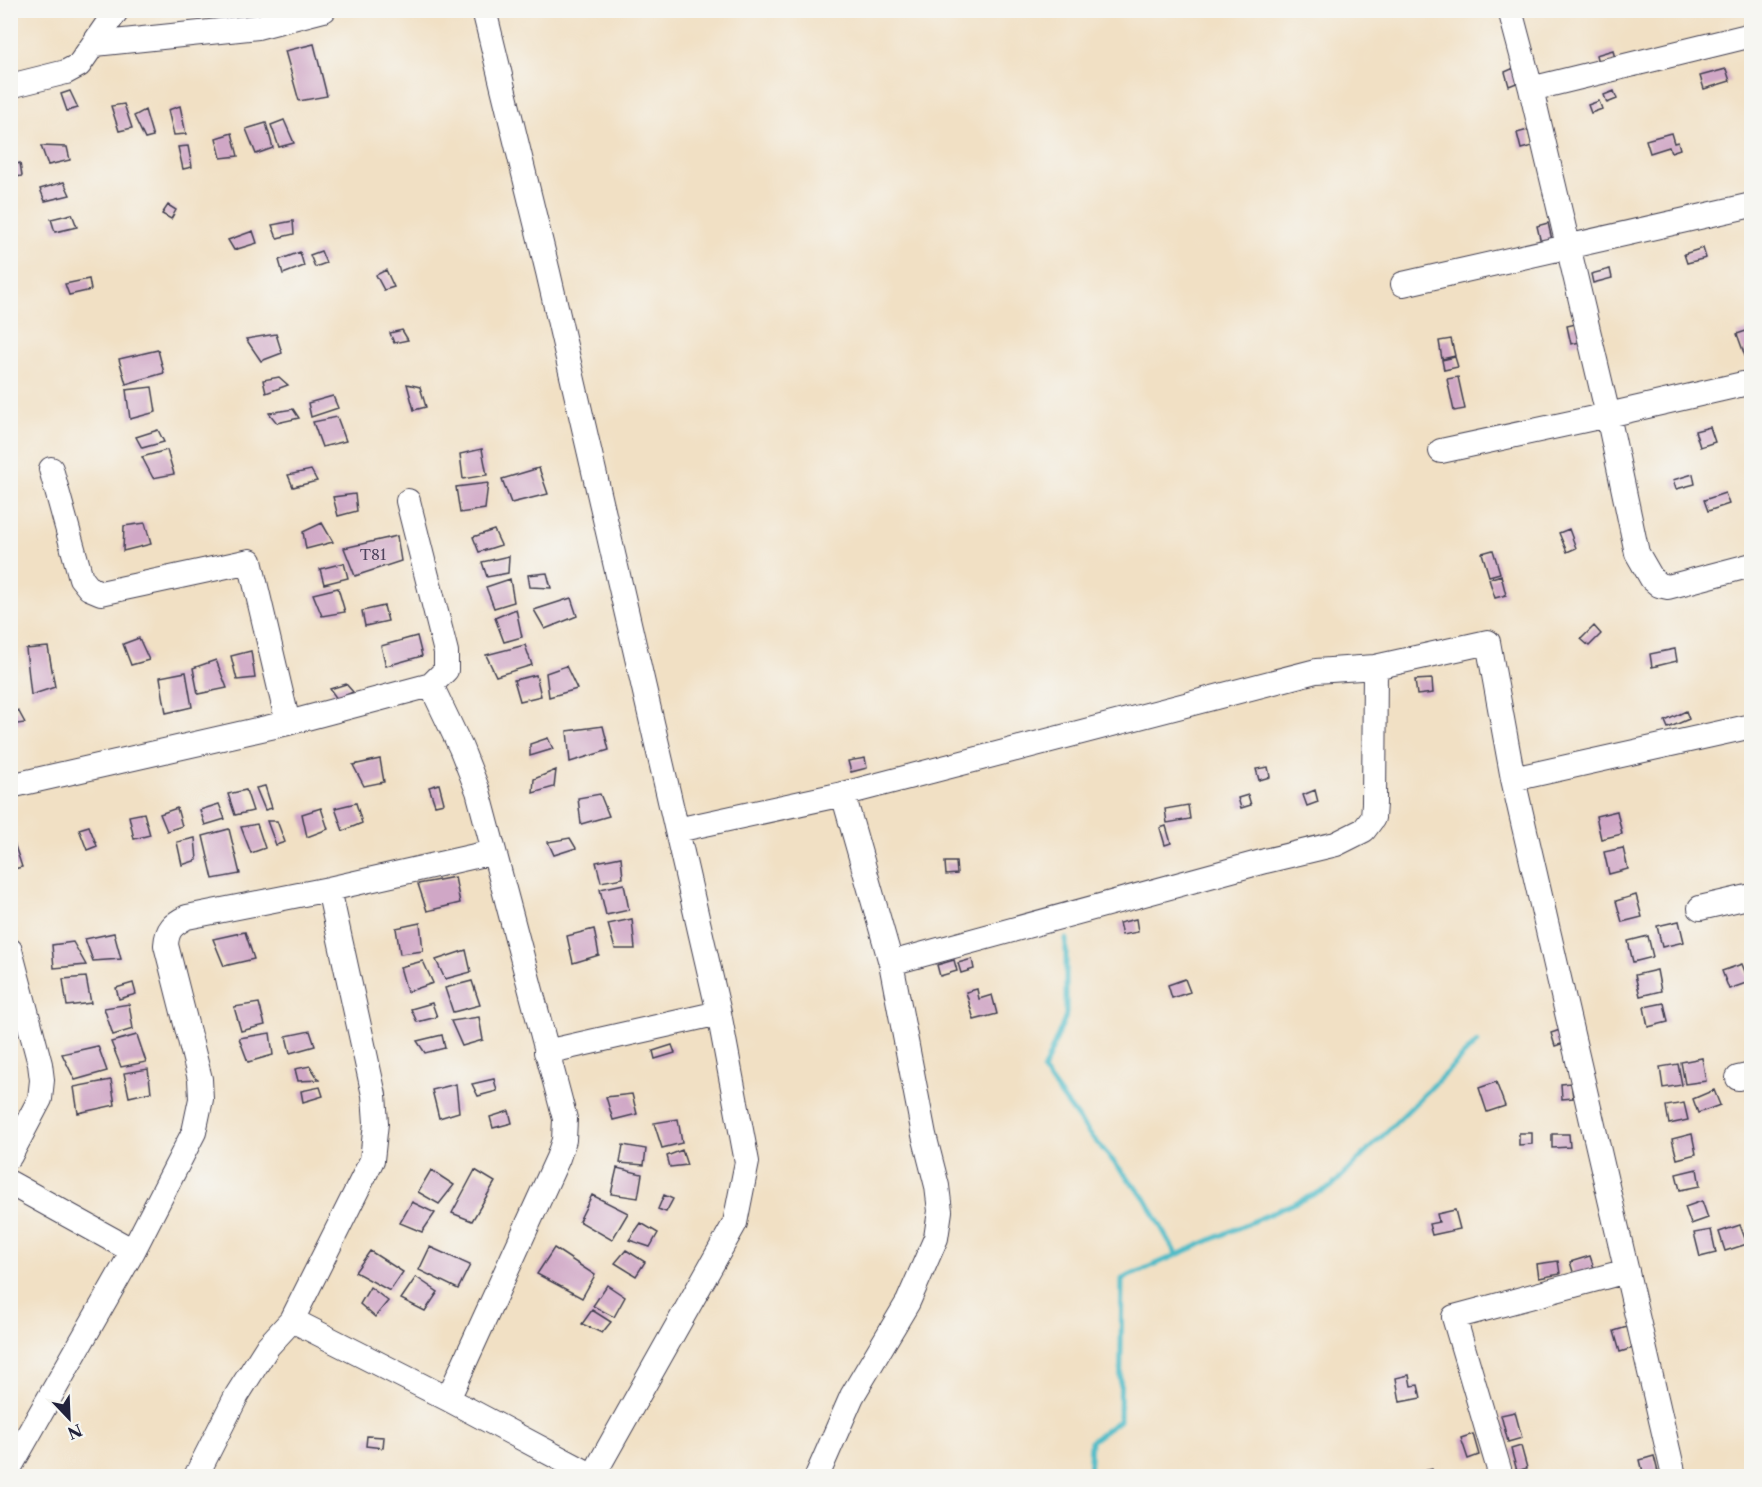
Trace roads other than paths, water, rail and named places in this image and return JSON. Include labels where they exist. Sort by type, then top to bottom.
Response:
[{"type":"street","points":[[10,86],[66,72],[79,64],[117,10]]},
{"type":"street","points":[[95,44],[258,27],[324,10]]},
{"type":"street","points":[[292,1320],[593,1476],[735,1223],[747,1162],[719,1013],[548,272],[484,10]]},
{"type":"street","points":[[1510,10],[1531,89],[1608,416],[1637,553],[1652,579],[1659,585],[1668,587],[1752,566]]},
{"type":"street","points":[[1531,89],[1752,35]]},
{"type":"street","points":[[1403,284],[1752,205]]},
{"type":"street","points":[[1441,451],[1608,416],[1752,382]]},
{"type":"street","points":[[51,469],[81,578],[89,588],[101,593],[250,561],[288,723]]},
{"type":"street","points":[[10,786],[288,723],[431,686],[447,670],[446,652],[408,501]]},
{"type":"street","points":[[677,830],[843,794],[1316,671],[1375,667],[1488,642],[1513,779],[1674,1476]]},
{"type":"street","points":[[891,963],[1265,861],[1336,844],[1364,830],[1372,818],[1374,803],[1375,667]]},
{"type":"street","points":[[431,686],[461,748],[478,791],[565,1119],[564,1140],[558,1158],[448,1399]]},
{"type":"street","points":[[1513,779],[1752,726]]},
{"type":"street","points":[[817,1476],[852,1396],[908,1302],[936,1238],[940,1211],[937,1186],[924,1135],[891,963],[843,794]]},
{"type":"street","points":[[10,1467],[133,1251],[194,1132],[201,1099],[200,1079],[166,945],[167,933],[173,924],[187,917],[329,889],[493,852]]},
{"type":"street","points":[[196,1476],[237,1395],[268,1346],[292,1320],[372,1160],[376,1123],[374,1095],[329,889]]},
{"type":"street","points":[[1700,908],[1752,896]]},
{"type":"street","points":[[10,950],[40,1064],[42,1080],[40,1099],[10,1156]]},
{"type":"street","points":[[546,1052],[719,1013]]},
{"type":"street","points":[[10,1183],[133,1251]]},
{"type":"street","points":[[1500,1476],[1454,1317],[1627,1271]]},
{"type":"waterway","points":[[1066,939],[1066,1016],[1043,1071],[1088,1132],[1145,1198],[1176,1254]]},
{"type":"waterway","points":[[1089,1476],[1091,1441],[1120,1420],[1122,1279],[1331,1187],[1477,1042]]}]
